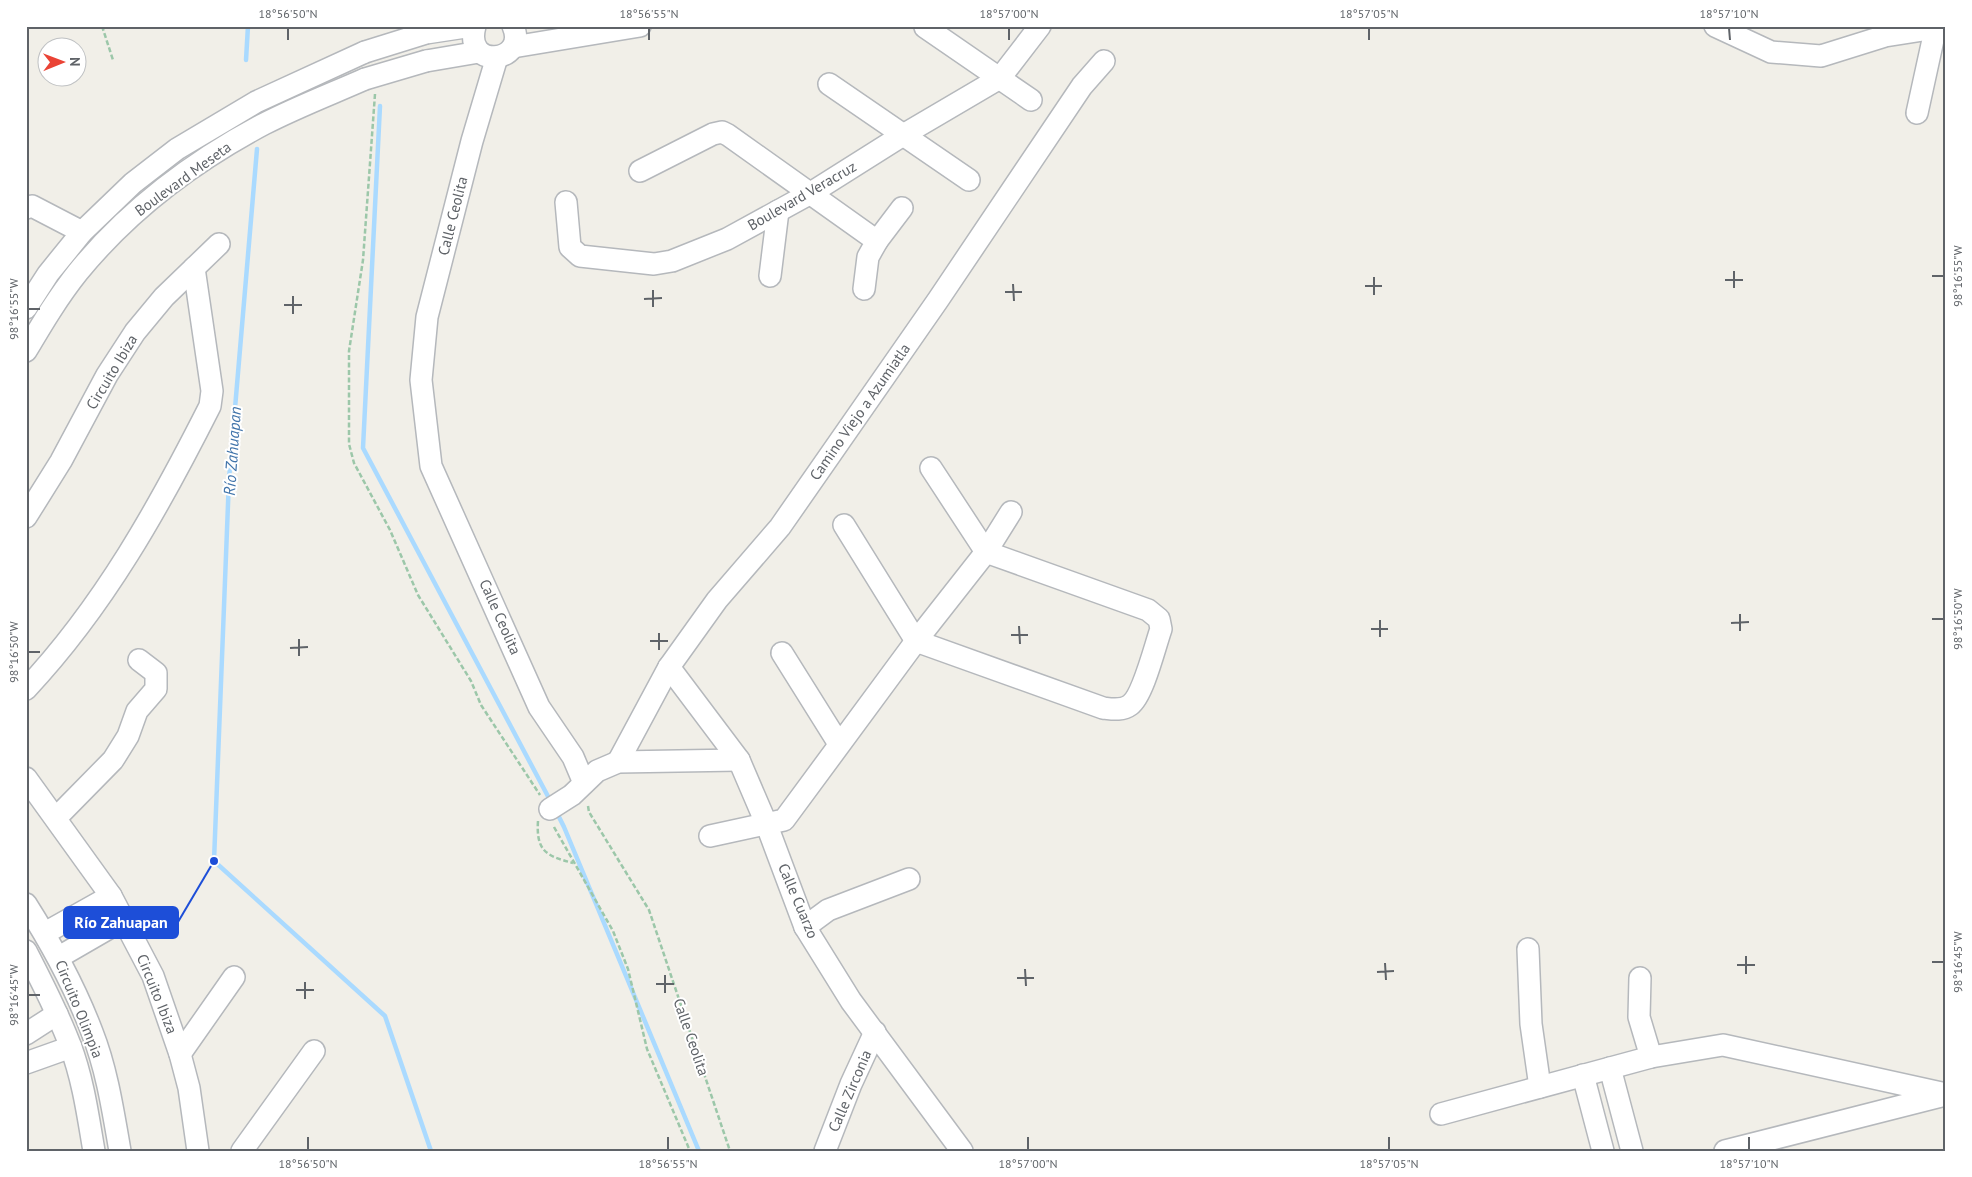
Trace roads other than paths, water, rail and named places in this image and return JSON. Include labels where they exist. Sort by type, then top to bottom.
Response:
[{"type":"street","name":"Boulevard Meseta","points":[[26,308],[48,274],[82,232],[133,183],[177,150],[256,102],[365,52],[426,33],[474,26]]},
{"type":"street","points":[[474,26],[474,44],[497,52],[516,38],[513,26]]},
{"type":"street","name":"Boulevard Meseta","points":[[26,351],[48,314],[102,244],[167,187],[210,156],[265,124],[364,79],[426,62],[497,52],[640,26]]},
{"type":"street","name":"Boulevard Veracruz","points":[[566,202],[570,247],[580,256],[654,264],[672,261],[727,239],[811,193],[903,135],[1000,78],[1040,26]]},
{"type":"street","points":[[1715,26],[1771,52],[1821,56],[1885,36],[1936,27],[1916,113]]},
{"type":"street","points":[[925,27],[1031,100]]},
{"type":"street","name":"Calle Ceolita","points":[[497,52],[427,317],[421,380],[431,466],[540,707],[573,757],[566,798],[597,771],[618,762]]},
{"type":"street","name":"Camino Viejo a Azumiatla","points":[[618,762],[669,667],[717,600],[780,526],[938,300],[1082,86],[1104,62]]},
{"type":"street","points":[[829,84],[969,180]]},
{"type":"street","points":[[640,171],[713,134],[722,132],[877,241]]},
{"type":"street","points":[[26,208],[32,206],[82,232]]},
{"type":"street","points":[[864,289],[868,257],[877,241],[902,208]]},
{"type":"street","points":[[770,276],[778,211]]},
{"type":"street","name":"Circuito Ibiza","points":[[26,517],[61,461],[107,375],[135,332],[164,297],[219,244]]},
{"type":"street","points":[[26,689],[63,647],[119,569],[165,492],[210,406],[212,390],[194,268]]},
{"type":"street","points":[[844,525],[916,641],[1104,708],[1118,710],[1129,706],[1138,697],[1161,630],[1159,619],[1148,610],[986,552],[931,468]]},
{"type":"street","points":[[710,836],[784,820],[916,641],[986,552],[1011,512]]},
{"type":"street","points":[[782,653],[839,744]]},
{"type":"street","points":[[56,818],[112,760],[128,736],[137,711],[156,689],[156,673],[139,660]]},
{"type":"street","name":"Calle Cuarzo","points":[[669,667],[739,760],[766,824],[805,927],[852,1002],[962,1151]]},
{"type":"street","points":[[618,762],[739,760]]},
{"type":"street","name":"Circuito Ibiza","points":[[26,778],[111,896],[153,976],[180,1054],[189,1088],[198,1151]]},
{"type":"street","points":[[805,927],[828,910],[909,880]]},
{"type":"street","points":[[45,933],[111,896]]},
{"type":"street","name":"Circuito Olimpia","points":[[26,904],[59,957],[92,1033],[108,1085],[120,1151]]},
{"type":"street","points":[[59,957],[123,920]]},
{"type":"street","points":[[1528,949],[1531,1024],[1540,1087]]},
{"type":"street","name":"Circuito Olimpia","points":[[26,951],[71,1047],[87,1109],[94,1151]]},
{"type":"street","points":[[180,1054],[234,977]]},
{"type":"street","points":[[1640,978],[1639,1017],[1651,1057]]},
{"type":"street","points":[[47,1056],[31,1031],[57,1014]]},
{"type":"street","name":"Calle Zirconia","points":[[825,1151],[851,1084],[875,1032]]},
{"type":"street","points":[[1440,1114],[1651,1057],[1723,1045],[1946,1094],[1725,1151]]},
{"type":"street","points":[[26,1063],[71,1047]]},
{"type":"street","points":[[242,1151],[314,1051]]},
{"type":"street","points":[[1610,1068],[1632,1151]]},
{"type":"street","points":[[1583,1075],[1603,1151]]},
{"type":"waterway","name":"Río Zahuapan","points":[[246,60],[248,26]]},
{"type":"waterway","points":[[380,106],[363,448],[551,802]]},
{"type":"waterway","name":"Río Zahuapan","points":[[257,149],[229,479],[214,861],[385,1016],[431,1151]]},
{"type":"waterway","points":[[556,811],[699,1151]]},
{"type":"place","name":"Río Zahuapan","points":[[214,861]]}]
